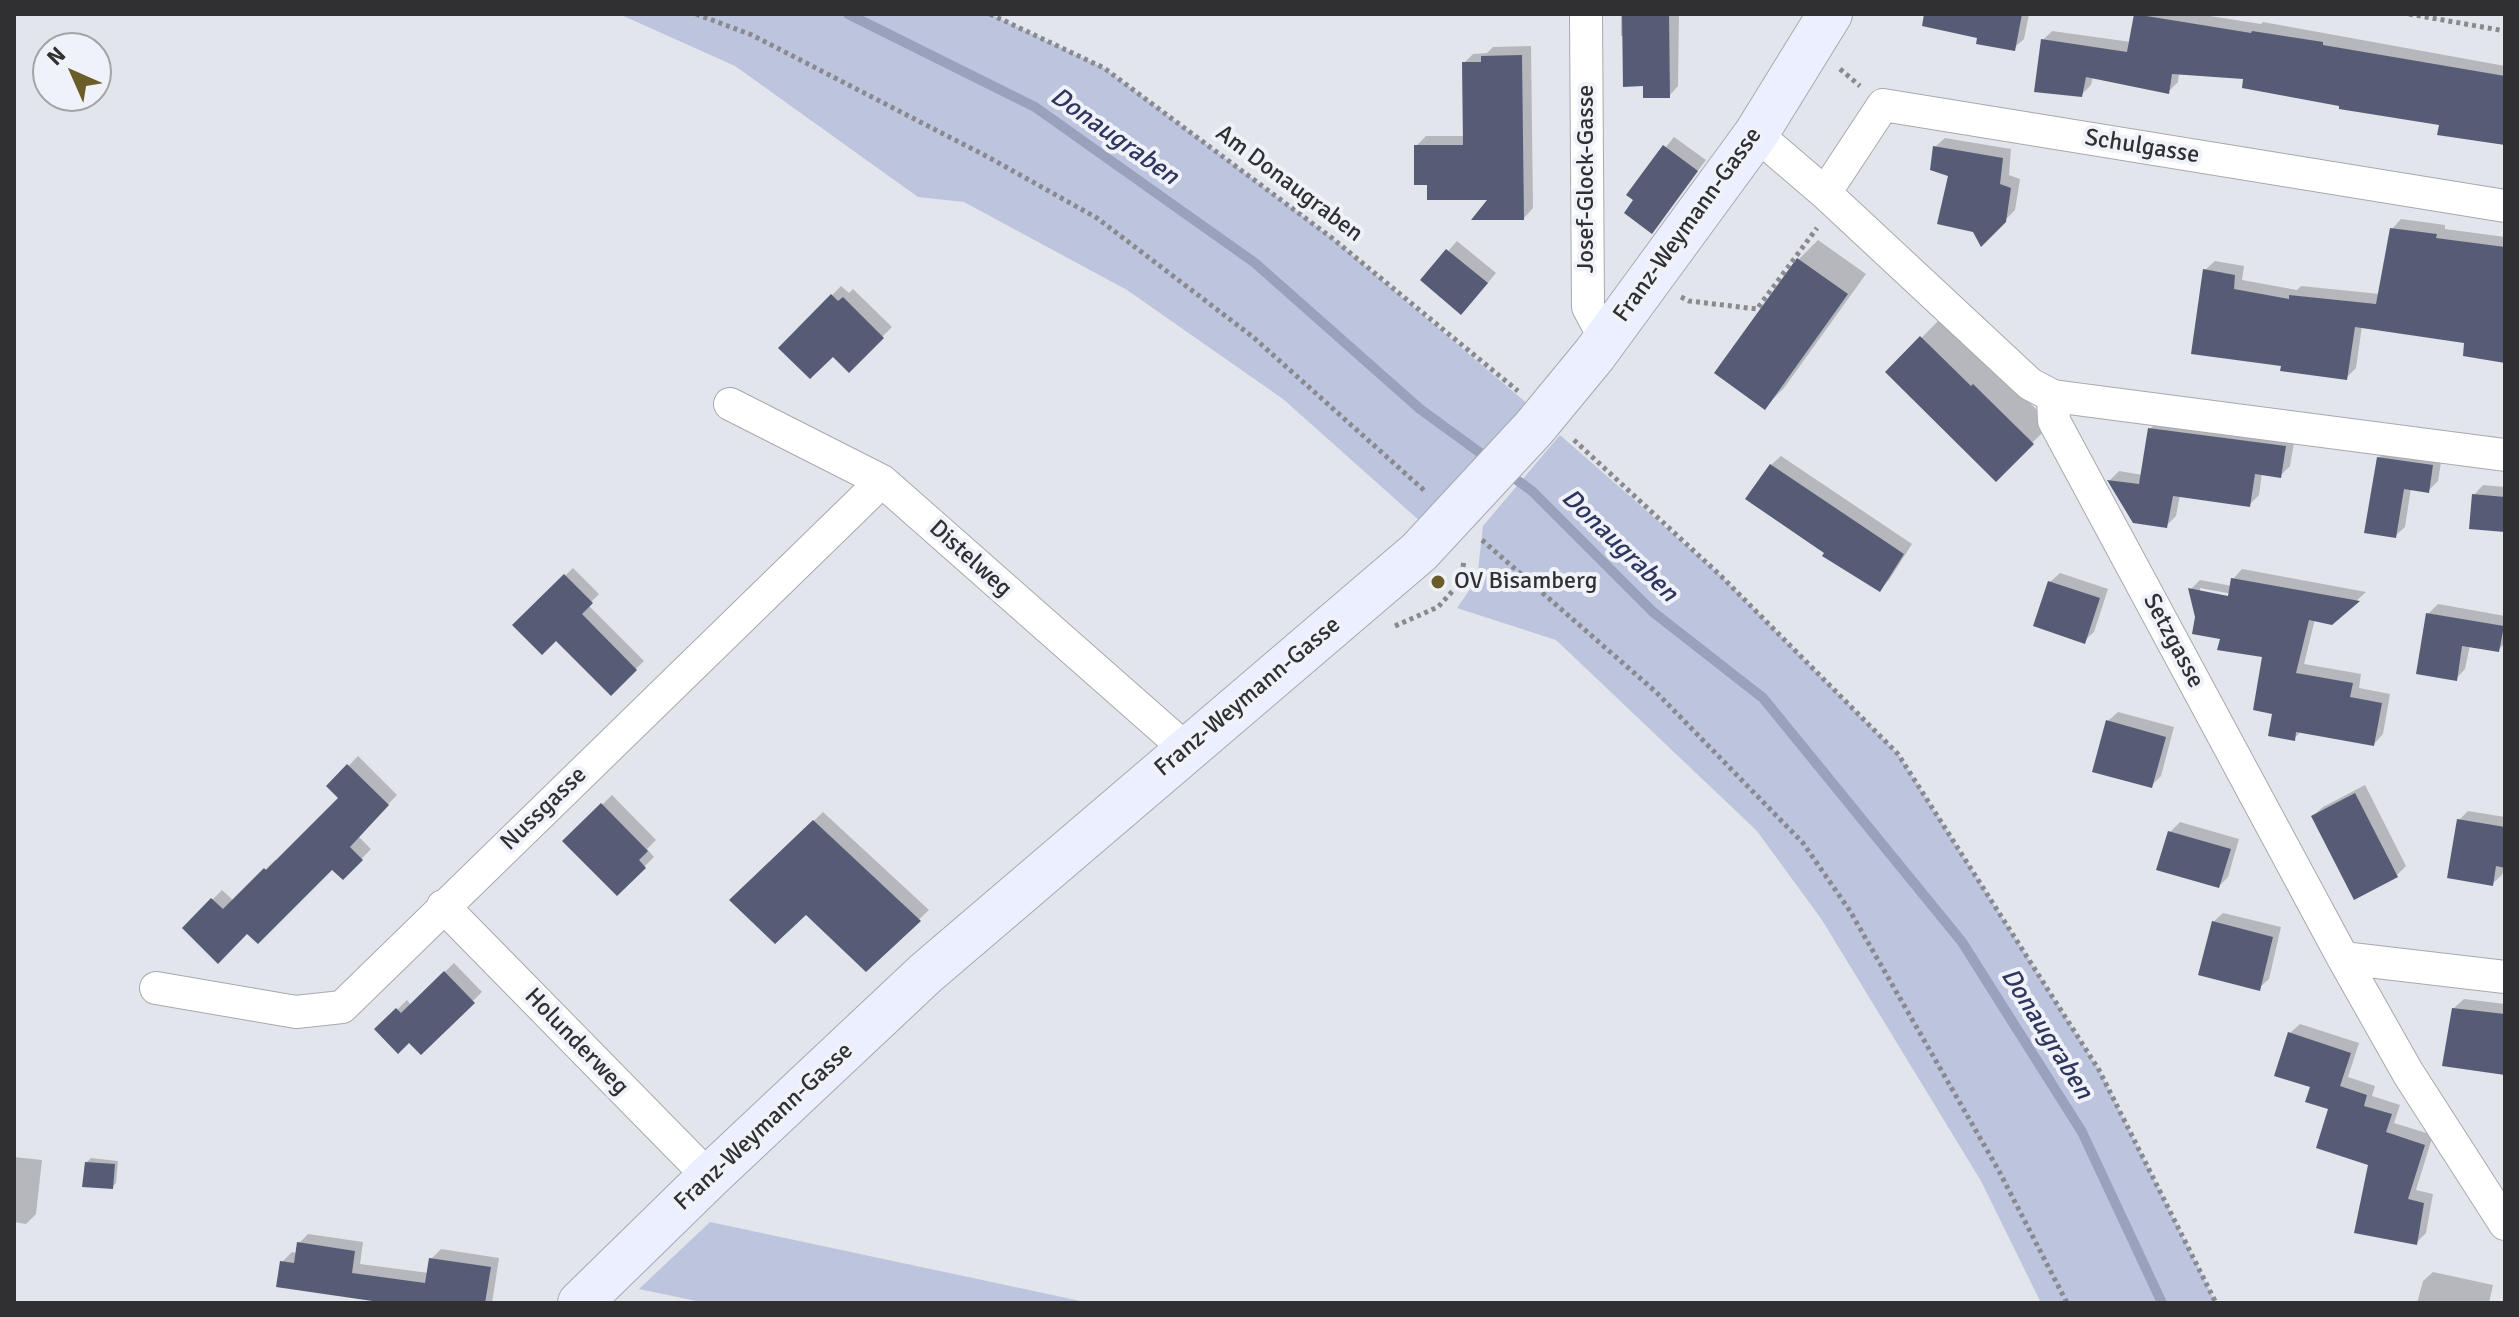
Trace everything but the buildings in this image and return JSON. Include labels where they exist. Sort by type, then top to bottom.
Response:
[{"type":"street","name":"Josef-Glock-Gasse","points":[[1586,14],[1588,307],[1605,339]]},
{"type":"street","name":"Franz-Weymann-Gasse","points":[[580,1303],[926,973],[1419,552],[1465,521],[1550,426],[1605,339],[1756,134],[1830,14]]},
{"type":"street","name":"Schulgasse","points":[[1824,206],[1883,105],[2505,206]]},
{"type":"street","points":[[1756,134],[1824,206],[2030,384],[2053,396],[2505,455]]},
{"type":"street","name":"Setzgasse","points":[[2053,396],[2054,421],[2343,958],[2408,1073],[2505,1224]]},
{"type":"street","name":"Distelweg","points":[[730,404],[882,481],[1186,749]]},
{"type":"street","name":"Nussgasse","points":[[156,988],[296,1012],[342,1007],[882,481]]},
{"type":"street","name":"Holunderweg","points":[[443,906],[709,1177]]},
{"type":"street","points":[[2343,958],[2505,977]]},
{"type":"path","points":[[696,14],[752,35],[988,157],[1097,218],[1253,337],[1656,692],[1803,843],[1850,911],[1999,1171],[2067,1303]]},
{"type":"path","name":"Am Donaugraben","points":[[990,14],[1104,68],[1332,238],[1721,576],[1898,754],[2099,1070],[2216,1303]]},
{"type":"path","points":[[2409,14],[2505,31]]},
{"type":"path","points":[[1679,296],[1689,301],[1757,309],[1824,206]]},
{"type":"shaded area","points":[[619,14],[990,14],[1104,68],[1332,238],[1529,405],[1421,522],[1283,399],[1127,290],[964,202],[918,197],[735,66]]},
{"type":"shaded area","points":[[1560,435],[1721,576],[1898,754],[2099,1070],[2216,1303],[2041,1303],[1981,1181],[1822,920],[1757,831],[1556,640],[1457,608],[1477,579],[1483,526]]},
{"type":"shaded area","points":[[710,1222],[1090,1303],[706,1303],[639,1289]]},
{"type":"waterway","name":"Donaugraben","points":[[848,14],[1035,107],[1255,263],[1420,409],[1490,460]]},
{"type":"waterway","name":"Donaugraben","points":[[1506,472],[1532,491],[1653,612],[1763,698],[1962,942],[2082,1132],[2162,1303]]},
{"type":"place","name":"OV Bisamberg","points":[[1438,582]]}]
